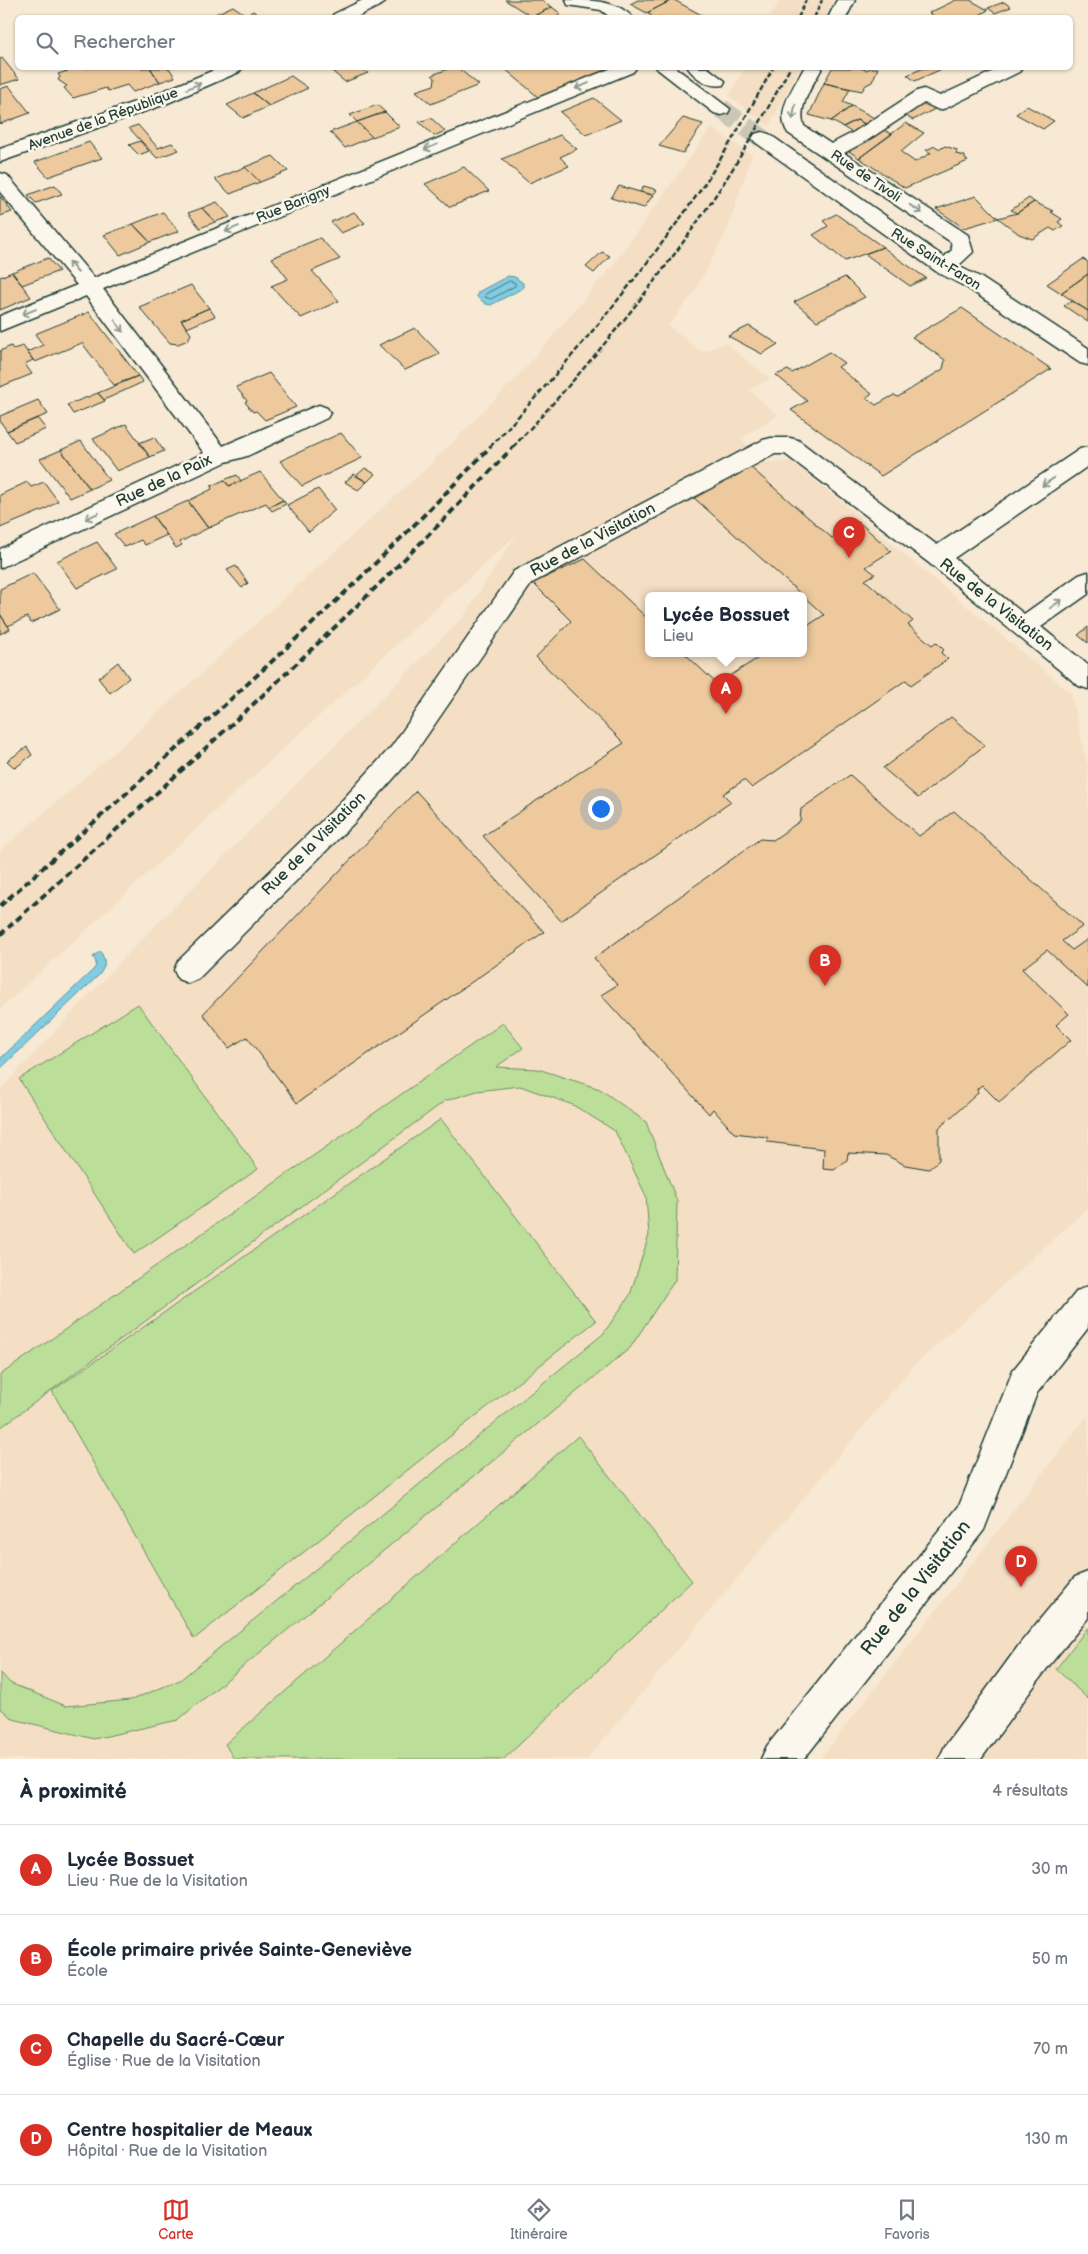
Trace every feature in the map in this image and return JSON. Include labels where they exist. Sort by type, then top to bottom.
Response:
[{"type":"street","points":[[346,15],[377,0]]},
{"type":"street","points":[[574,0],[593,15]]},
{"type":"street","points":[[574,0],[606,6],[620,15]]},
{"type":"street","points":[[838,15],[846,0]]},
{"type":"street","name":"Avenue de la République","points":[[0,156],[156,101],[229,70]]},
{"type":"street","name":"Rue Barigny","points":[[0,324],[622,70]]},
{"type":"street","points":[[668,70],[722,109]]},
{"type":"street","points":[[699,70],[716,81]]},
{"type":"street","name":"Rue de Tivoli","points":[[812,70],[793,109],[791,117],[796,129],[961,240],[963,252],[958,258],[944,267]]},
{"type":"street","points":[[831,152],[861,136],[924,95],[939,104],[1009,70]]},
{"type":"street","name":"Rue Saint-Faron","points":[[762,138],[944,267],[973,282],[1088,358]]},
{"type":"street","points":[[0,179],[90,287]]},
{"type":"street","name":"Rue de la Paix","points":[[0,559],[218,456],[90,287]]},
{"type":"street","points":[[218,456],[239,450],[319,413]]},
{"type":"street","name":"Rue de la Visitation","points":[[188,970],[344,816],[402,753],[523,577],[771,446],[790,446],[937,557],[1088,679]]},
{"type":"street","points":[[937,557],[1088,455]]},
{"type":"street","points":[[1023,627],[1088,581]]},
{"type":"street","name":"Rue de la Visitation","points":[[780,1759],[972,1518],[1025,1382],[1088,1302]]},
{"type":"street","points":[[958,1759],[981,1743],[1035,1654],[1088,1590]]},
{"type":"shaded area","points":[[780,0],[836,0],[828,15],[771,15]]},
{"type":"shaded area","points":[[743,70],[799,70],[769,126],[729,96]]},
{"type":"shaded area","points":[[711,128],[752,155],[726,233],[694,293],[668,326],[702,352],[725,343],[770,379],[749,390],[778,415],[740,439],[768,462],[792,461],[1071,693],[1088,768],[1088,1208],[915,1364],[587,1759],[0,1759],[0,1090],[139,942],[465,615],[516,535],[0,1009],[0,851],[118,749],[431,464],[520,374],[614,264]]},
{"type":"shaded area","points":[[1088,1415],[1088,1759],[820,1759]]},
{"type":"green space","points":[[138,1004],[258,1169],[134,1254],[19,1079]]},
{"type":"green space","points":[[503,1023],[523,1048],[496,1067],[538,1069],[600,1089],[646,1122],[677,1201],[675,1280],[630,1348],[178,1720],[94,1739],[13,1719],[0,1708],[0,1672],[10,1683],[66,1706],[131,1700],[180,1680],[603,1334],[630,1295],[649,1235],[646,1196],[615,1131],[573,1105],[520,1086],[477,1091],[445,1101],[0,1428],[0,1375]]},
{"type":"green space","points":[[441,1119],[596,1321],[194,1639],[52,1391]]},
{"type":"green space","points":[[578,1436],[692,1581],[504,1759],[234,1759],[225,1744]]},
{"type":"green space","points":[[1088,1627],[1088,1699],[1056,1669]]},
{"type":"water","points":[[508,276],[515,277],[523,283],[523,288],[491,305],[486,304],[477,297],[478,292]]},
{"type":"water","points":[[100,951],[104,963],[99,975],[0,1069],[0,1059],[95,968],[96,962],[93,957]]},
{"type":"building","points":[[505,0],[541,0],[552,7],[536,15],[529,15]]},
{"type":"building","points":[[638,0],[672,0],[647,13],[630,4]]},
{"type":"building","points":[[674,0],[702,15],[650,15],[647,13]]},
{"type":"building","points":[[956,0],[970,0],[988,10],[979,15],[932,15],[929,13]]},
{"type":"building","points":[[1004,2],[1011,7],[995,13],[988,8]]},
{"type":"building","points":[[233,6],[246,15],[214,15]]},
{"type":"building","points":[[552,7],[561,14],[559,15],[536,15]]},
{"type":"building","points":[[253,11],[258,15],[246,15]]},
{"type":"building","points":[[2,58],[19,79],[0,85],[0,59]]},
{"type":"building","points":[[71,70],[151,70],[160,82],[133,92],[127,85],[108,91],[106,88],[73,98],[64,88],[67,86],[58,80],[60,77],[58,74]]},
{"type":"building","points":[[152,70],[170,70],[175,77],[160,82]]},
{"type":"building","points":[[339,70],[364,70],[368,73],[345,82],[333,72]]},
{"type":"building","points":[[446,70],[460,70],[479,85],[431,104],[416,91],[434,85],[435,78],[432,75]]},
{"type":"building","points":[[506,70],[608,70],[538,97]]},
{"type":"building","points":[[831,70],[877,70],[872,82],[866,85],[862,91],[824,83]]},
{"type":"building","points":[[919,70],[940,70],[915,81],[907,75]]},
{"type":"building","points":[[291,76],[308,88],[269,106],[253,93]]},
{"type":"building","points":[[824,83],[850,89],[843,102],[852,106],[831,121],[809,115]]},
{"type":"building","points":[[9,86],[30,113],[0,124],[0,89]]},
{"type":"building","points":[[253,93],[269,106],[243,118],[227,105]]},
{"type":"building","points":[[923,97],[939,107],[913,120],[899,112]]},
{"type":"building","points":[[594,98],[621,120],[586,135],[560,112]]},
{"type":"building","points":[[377,105],[385,112],[357,122],[350,115]]},
{"type":"building","points":[[852,106],[880,121],[871,127],[857,120],[843,127],[831,121]]},
{"type":"building","points":[[1027,106],[1054,121],[1043,129],[1016,114]]},
{"type":"building","points":[[385,112],[400,127],[372,137],[357,122]]},
{"type":"building","points":[[431,118],[445,131],[434,136],[419,122]]},
{"type":"building","points":[[683,118],[703,124],[683,153],[659,146]]},
{"type":"building","points":[[857,120],[871,127],[857,136],[843,127]]},
{"type":"building","points":[[357,122],[372,137],[345,148],[330,132]]},
{"type":"building","points":[[906,123],[924,133],[901,152],[915,162],[931,153],[926,150],[935,146],[940,149],[945,146],[957,150],[956,154],[965,156],[965,159],[968,161],[905,188],[859,158]]},
{"type":"building","points":[[138,125],[158,148],[172,143],[179,150],[157,158],[129,128]]},
{"type":"building","points":[[877,127],[892,134],[859,158],[843,147]]},
{"type":"building","points":[[560,135],[577,149],[560,157],[569,166],[529,183],[502,159]]},
{"type":"building","points":[[140,141],[149,151],[139,155],[129,145]]},
{"type":"building","points":[[89,142],[102,158],[48,177],[35,162]]},
{"type":"building","points":[[273,156],[288,171],[260,182],[245,167]]},
{"type":"building","points":[[245,167],[260,182],[230,194],[215,179]]},
{"type":"building","points":[[464,167],[489,191],[450,207],[425,184]]},
{"type":"building","points":[[55,185],[62,194],[36,203],[28,195]]},
{"type":"building","points":[[619,186],[653,195],[644,208],[611,198]]},
{"type":"building","points":[[644,186],[657,190],[653,195],[640,192]]},
{"type":"building","points":[[0,196],[12,212],[0,216]]},
{"type":"building","points":[[976,196],[998,218],[964,228],[936,209]]},
{"type":"building","points":[[1029,198],[1034,202],[1017,213],[1011,210]]},
{"type":"building","points":[[217,202],[230,217],[215,222],[202,208]]},
{"type":"building","points":[[1034,202],[1053,211],[1051,212],[1062,219],[1058,222],[1063,226],[1055,231],[1050,228],[1032,239],[1019,234],[998,218],[1017,213]]},
{"type":"building","points":[[202,208],[215,222],[200,228],[188,213]]},
{"type":"building","points":[[163,212],[179,231],[150,242],[133,224]]},
{"type":"building","points":[[354,212],[365,223],[341,233],[331,222]]},
{"type":"building","points":[[836,214],[883,247],[845,261],[813,235],[828,226],[823,221]]},
{"type":"building","points":[[133,224],[150,242],[120,255],[104,235]]},
{"type":"building","points":[[320,238],[340,259],[312,271],[339,301],[301,318],[271,286],[288,279],[272,258]]},
{"type":"building","points":[[883,247],[926,278],[910,286],[865,254]]},
{"type":"building","points":[[602,252],[610,256],[594,273],[586,267]]},
{"type":"building","points":[[48,258],[59,271],[22,285],[12,272]]},
{"type":"building","points":[[1083,259],[1088,262],[1088,274],[1061,293],[1047,284]]},
{"type":"building","points":[[12,272],[31,297],[0,310],[0,277]]},
{"type":"building","points":[[1088,274],[1088,311],[1061,293]]},
{"type":"building","points":[[845,277],[865,297],[817,321],[794,302]]},
{"type":"building","points":[[191,285],[209,308],[181,320],[191,334],[188,340],[178,344],[170,343],[139,307]]},
{"type":"building","points":[[1072,301],[1088,311],[1088,322],[1064,306]]},
{"type":"building","points":[[209,308],[215,316],[187,328],[181,320]]},
{"type":"building","points":[[962,308],[1051,369],[881,476],[791,410],[807,401],[776,375],[788,370],[792,373],[829,352],[844,363],[838,367],[872,394],[866,398],[876,405],[894,395],[898,397],[943,369],[945,360],[912,337]]},
{"type":"building","points":[[89,312],[138,376],[114,385],[82,343],[35,362],[27,352],[43,345],[35,334]]},
{"type":"building","points":[[749,326],[778,344],[762,354],[728,336]]},
{"type":"building","points":[[415,328],[440,354],[405,370],[379,345]]},
{"type":"building","points":[[11,346],[13,349],[23,346],[33,360],[25,364],[32,374],[0,387],[0,351]]},
{"type":"building","points":[[269,373],[296,407],[265,420],[256,411],[253,412],[236,387]]},
{"type":"building","points":[[138,376],[143,382],[104,400],[98,393]]},
{"type":"building","points":[[98,393],[105,401],[73,414],[67,405]]},
{"type":"building","points":[[38,400],[48,414],[7,431],[0,421],[0,416]]},
{"type":"building","points":[[37,418],[46,429],[15,442],[7,431]]},
{"type":"building","points":[[126,424],[150,457],[117,471],[93,439]]},
{"type":"building","points":[[341,433],[362,458],[302,486],[280,461]]},
{"type":"building","points":[[154,437],[164,451],[150,457],[139,443]]},
{"type":"building","points":[[81,441],[109,480],[90,489],[61,450]]},
{"type":"building","points":[[61,450],[90,489],[70,498],[40,459]]},
{"type":"building","points":[[749,466],[832,538],[859,522],[891,551],[866,567],[875,574],[865,580],[913,621],[908,625],[932,645],[936,642],[944,650],[941,653],[948,659],[911,685],[906,680],[752,788],[744,780],[723,794],[731,802],[561,921],[483,836],[624,743],[536,657],[571,621],[533,583],[585,559],[645,616],[645,657],[688,657],[717,684],[760,657],[807,657],[807,626],[824,615],[807,600],[807,592],[798,592],[693,497]]},
{"type":"building","points":[[365,468],[375,474],[367,482],[356,476]]},
{"type":"building","points":[[260,472],[283,500],[269,507],[266,503],[208,528],[188,501],[212,489],[211,486],[224,480],[229,486]]},
{"type":"building","points":[[354,474],[367,482],[358,490],[345,482]]},
{"type":"building","points":[[237,475],[241,481],[229,486],[224,480]]},
{"type":"building","points":[[27,482],[31,487],[44,482],[58,501],[46,509],[0,528],[0,495]]},
{"type":"building","points":[[318,489],[335,510],[309,532],[287,505]]},
{"type":"building","points":[[283,500],[286,504],[272,511],[269,507]]},
{"type":"building","points":[[188,501],[208,528],[180,542],[182,545],[176,548],[153,516]]},
{"type":"building","points":[[153,516],[167,535],[145,545],[141,540],[125,547],[114,534]]},
{"type":"building","points":[[97,542],[117,569],[77,588],[57,561]]},
{"type":"building","points":[[236,566],[248,583],[242,588],[227,570]]},
{"type":"building","points":[[33,573],[60,609],[31,623],[27,617],[8,626],[0,614],[0,589]]},
{"type":"building","points":[[0,614],[10,629],[0,634]]},
{"type":"building","points":[[1088,627],[1088,643],[1078,635]]},
{"type":"building","points":[[118,662],[129,678],[110,693],[98,678]]},
{"type":"building","points":[[951,717],[985,745],[918,798],[883,768]]},
{"type":"building","points":[[27,747],[32,755],[15,768],[7,761]]},
{"type":"building","points":[[850,775],[919,836],[954,811],[1083,926],[1062,941],[1072,950],[1088,939],[1088,988],[1047,950],[1022,969],[1069,1014],[1056,1025],[1071,1040],[999,1102],[982,1085],[977,1089],[978,1093],[939,1128],[939,1160],[929,1169],[905,1165],[886,1155],[848,1153],[847,1160],[834,1170],[823,1169],[824,1149],[768,1142],[767,1137],[734,1133],[713,1109],[709,1114],[601,995],[617,985],[594,958],[760,839],[773,840],[800,821],[801,809]]},
{"type":"building","points":[[416,791],[544,932],[297,1103],[247,1037],[229,1048],[203,1014]]},
{"type":"tunnel","points":[[721,109],[762,138]]},
{"type":"railway","points":[[799,15],[806,0]]},
{"type":"railway","points":[[815,15],[822,0]]},
{"type":"railway","points":[[490,447],[598,325],[673,228],[717,164],[772,70]]},
{"type":"railway","points":[[513,447],[593,357],[669,262],[735,165],[789,70]]},
{"type":"railway","points":[[0,906],[312,624],[373,566],[491,446]]},
{"type":"railway","points":[[0,935],[327,635],[453,510],[514,446]]},
{"type":"place","name":"Chapelle du Sacré-Cœur","points":[[849,558]]},
{"type":"place","name":"Lycée Bossuet","points":[[726,714]]},
{"type":"place","name":"École primaire privée Sainte-Geneviève","points":[[825,986]]},
{"type":"place","name":"Centre hospitalier de Meaux","points":[[1021,1587]]}]
